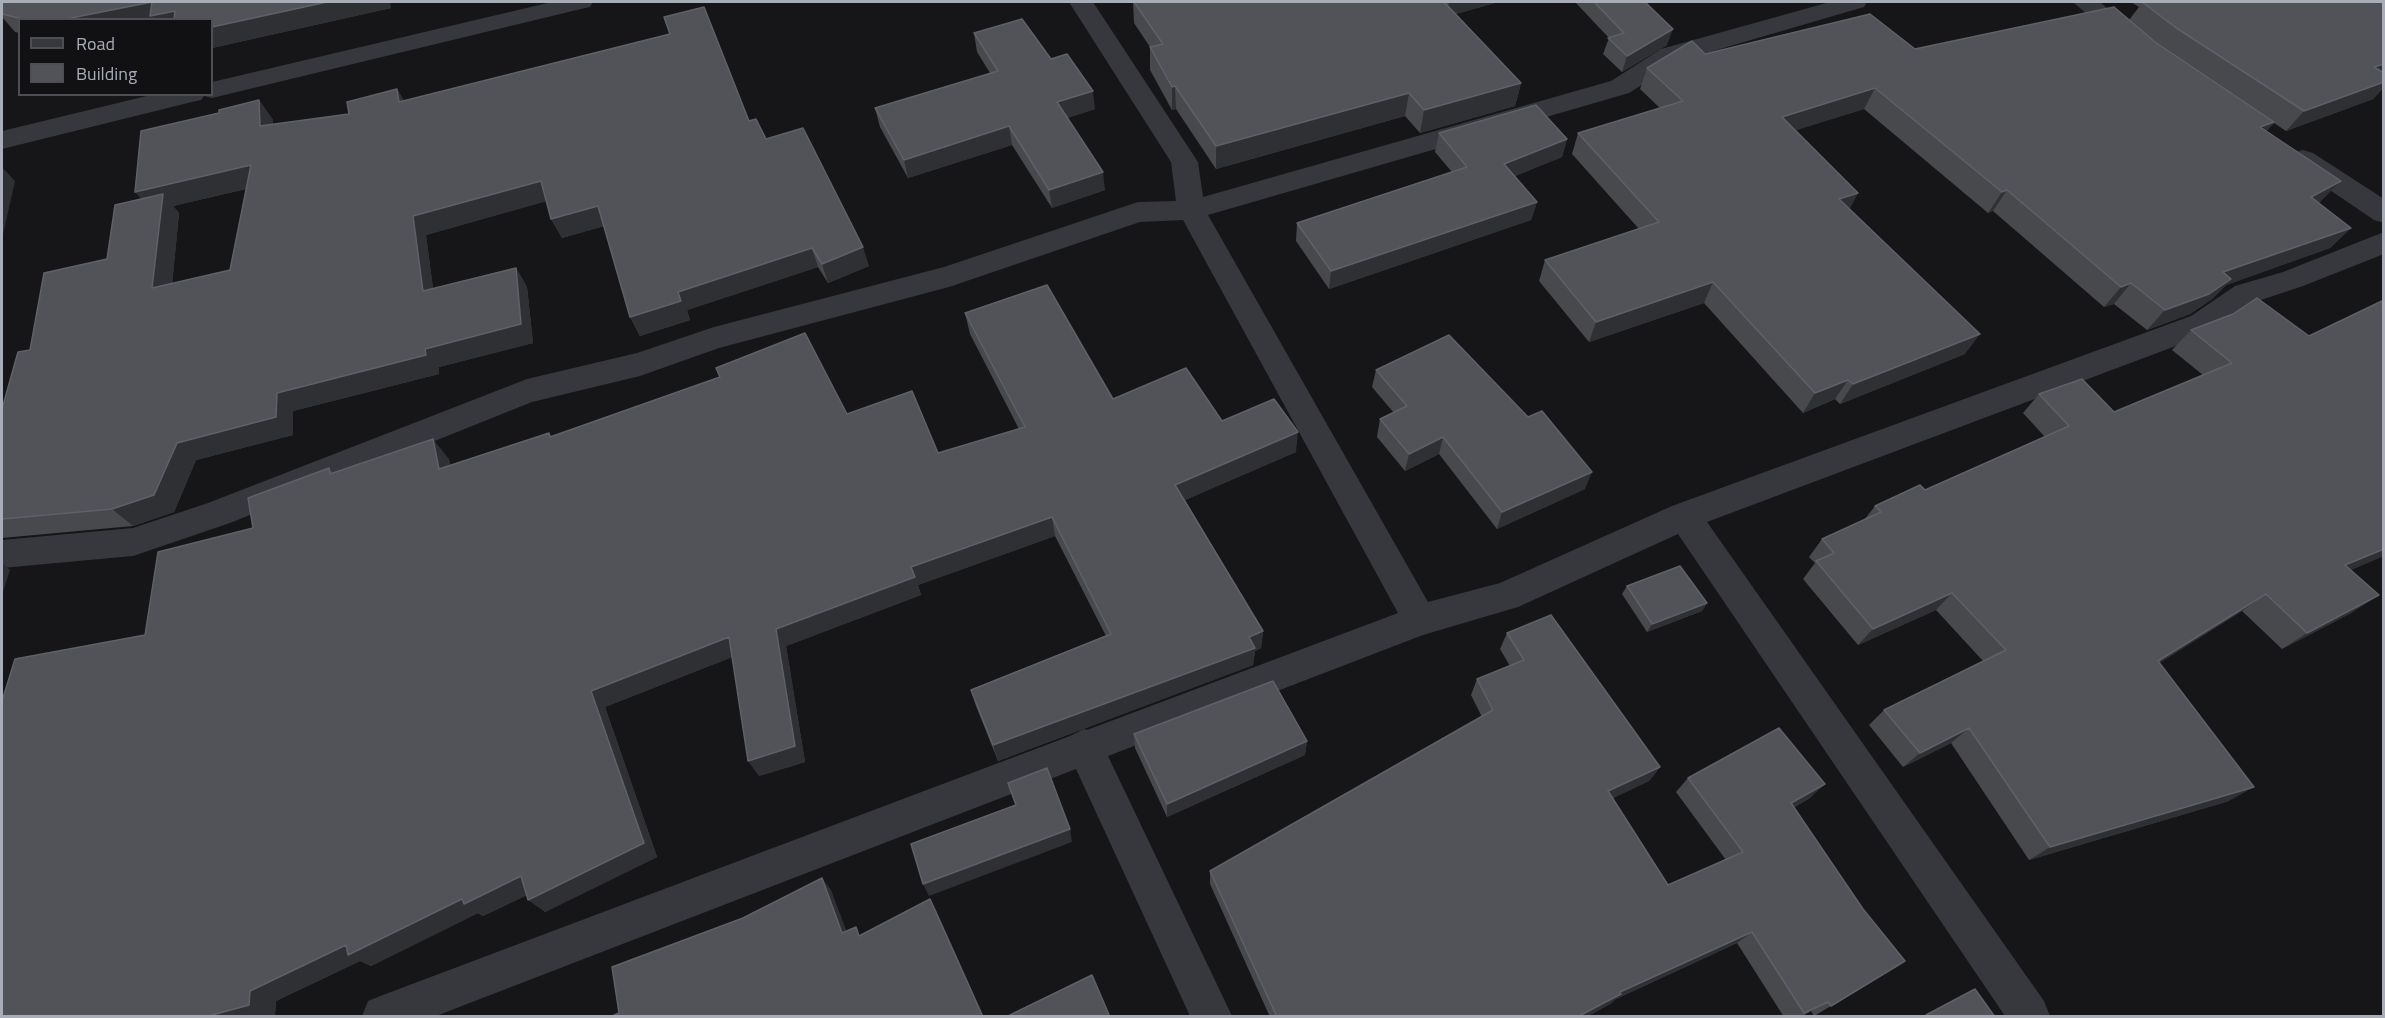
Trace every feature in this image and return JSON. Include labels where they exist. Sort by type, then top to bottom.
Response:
[{"type":"street","points":[[213,90],[581,2]]},
{"type":"street","points":[[1081,2],[1184,162],[1191,210],[1420,620]]},
{"type":"street","points":[[2,554],[133,542],[218,513],[527,391],[640,364],[714,338],[938,279],[1138,212],[1191,210],[1620,87],[1670,55],[1855,2]]},
{"type":"street","points":[[2085,2],[2150,55]]},
{"type":"street","points":[[2,140],[184,96]]},
{"type":"street","points":[[2284,146],[2384,213]]},
{"type":"street","points":[[383,1017],[1084,746],[1420,620],[1506,596],[1684,516],[2202,324],[2245,294],[2294,279],[2384,242]]},
{"type":"street","points":[[1684,516],[2029,1017]]},
{"type":"street","points":[[1084,746],[1211,1017]]},
{"type":"building","points":[[2,2],[152,2],[71,18],[19,18],[2,14]]},
{"type":"building","points":[[152,2],[327,2],[213,27],[213,18],[174,18],[175,11],[150,16]]},
{"type":"building","points":[[1134,2],[1444,2],[1521,83],[1424,110],[1409,93],[1216,146],[1175,86],[1172,87],[1150,47],[1163,44]]},
{"type":"building","points":[[1594,2],[1645,2],[1673,29],[1627,56],[1608,38],[1624,33]]},
{"type":"building","points":[[2142,2],[2384,2],[2384,64],[2374,67],[2384,73],[2384,82],[2304,111],[2175,27]]},
{"type":"building","points":[[704,7],[749,121],[756,119],[766,139],[803,128],[863,247],[822,264],[812,248],[678,292],[681,301],[630,317],[598,206],[551,219],[541,181],[413,216],[423,291],[516,268],[521,324],[425,349],[426,355],[277,393],[276,417],[177,443],[154,495],[112,509],[2,519],[2,409],[18,352],[30,350],[44,273],[107,259],[115,205],[163,194],[152,288],[230,270],[251,165],[135,192],[141,131],[219,113],[219,110],[259,100],[260,126],[349,114],[347,102],[397,89],[399,102],[670,34],[664,17]]},
{"type":"building","points":[[2114,7],[2155,42],[2274,122],[2260,127],[2341,181],[2311,197],[2351,228],[2223,272],[2231,279],[2209,294],[2165,310],[2131,283],[2121,287],[2007,190],[2002,192],[1875,88],[1782,117],[1858,193],[1839,199],[1980,334],[1853,384],[1848,380],[1815,393],[1713,282],[1596,322],[1545,260],[1659,222],[1578,133],[1683,101],[1647,68],[1692,41],[1705,54],[1870,14],[1915,49]]},
{"type":"building","points":[[1022,19],[1051,59],[1067,54],[1093,91],[1057,102],[1103,172],[1049,190],[1009,126],[904,160],[875,108],[998,71],[974,33]]},
{"type":"building","points":[[1536,105],[1567,139],[1504,164],[1537,202],[1331,271],[1297,223],[1467,167],[1439,133]]},
{"type":"building","points":[[1047,285],[1113,399],[1186,368],[1222,421],[1274,399],[1298,432],[1175,485],[1263,631],[1249,637],[1255,648],[993,745],[971,690],[1111,634],[1052,517],[911,567],[915,577],[776,629],[795,746],[748,761],[729,637],[591,691],[644,843],[528,900],[521,876],[464,904],[462,899],[348,955],[346,945],[250,991],[249,1005],[205,1017],[2,1017],[2,701],[15,659],[145,635],[158,552],[253,528],[248,498],[329,468],[330,474],[433,439],[439,469],[549,433],[550,437],[720,377],[716,368],[805,333],[847,414],[912,391],[938,453],[1025,427],[965,313]]},
{"type":"building","points":[[2257,298],[2309,336],[2384,300],[2384,549],[2345,565],[2379,595],[2307,633],[2266,594],[2158,661],[2254,787],[2050,847],[1969,728],[1920,753],[1884,710],[2006,650],[1952,593],[1873,629],[1816,561],[1834,553],[1822,539],[1881,512],[1875,506],[1920,485],[1925,490],[2069,426],[2039,394],[2082,379],[2114,412],[2232,363],[2191,330],[2233,314]]},
{"type":"building","points":[[1449,335],[1528,417],[1542,411],[1592,472],[1502,512],[1443,437],[1409,454],[1380,419],[1407,406],[1376,370]]},
{"type":"building","points":[[1680,566],[1707,603],[1652,624],[1627,586]]},
{"type":"building","points":[[1551,615],[1660,767],[1608,791],[1668,885],[1743,852],[1688,778],[1779,728],[1825,784],[1791,803],[1863,909],[1905,961],[1831,1006],[1828,1002],[1804,1013],[1752,932],[1620,992],[1621,994],[1577,1017],[1277,1017],[1210,871],[1493,710],[1477,679],[1524,660],[1507,633]]},
{"type":"building","points":[[1273,681],[1307,741],[1167,804],[1134,734]]},
{"type":"building","points":[[1047,768],[1070,829],[923,884],[911,844],[1016,805],[1008,783]]},
{"type":"building","points":[[822,878],[842,933],[856,927],[859,936],[930,899],[983,1017],[610,1017],[619,1013],[612,967],[743,918]]},
{"type":"building","points":[[1092,975],[1110,1017],[1008,1017],[1008,1016]]},
{"type":"building","points":[[1975,989],[1995,1017],[1928,1017],[1926,1015]]}]
